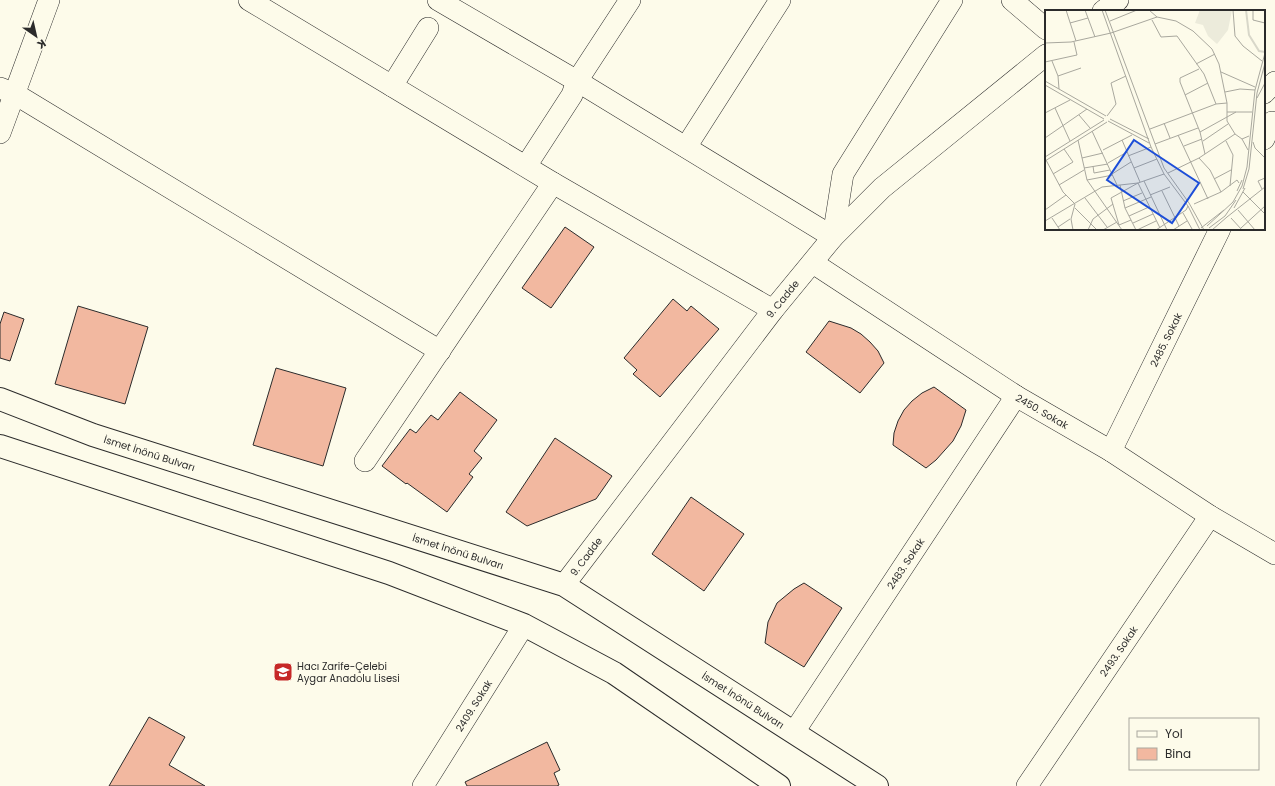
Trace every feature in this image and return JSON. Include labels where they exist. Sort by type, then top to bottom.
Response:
[{"type":"main road","name":"İsmet İnönü Bulvarı","points":[[0,399],[92,435],[564,585],[877,786]]},
{"type":"main road","points":[[0,446],[389,573],[524,625],[614,673],[779,786]]},
{"type":"street","points":[[0,133],[8,91],[49,0]]},
{"type":"street","points":[[249,0],[553,183],[773,310]]},
{"type":"street","points":[[438,0],[466,7],[577,81],[833,237],[843,174],[952,0]]},
{"type":"street","points":[[526,166],[572,95],[577,81],[630,0]]},
{"type":"street","points":[[686,147],[780,0]]},
{"type":"street","points":[[1012,0],[1045,28]]},
{"type":"street","points":[[1105,10],[1118,0]]},
{"type":"street","points":[[392,86],[428,28]]},
{"type":"street","name":"9. Cadde","points":[[564,585],[773,310],[833,237],[882,188],[1045,56]]},
{"type":"street","points":[[1265,92],[1275,82]]},
{"type":"street","points":[[8,91],[440,351]]},
{"type":"street","points":[[365,461],[553,183]]},
{"type":"street","name":"2485. Sokak","points":[[1111,451],[1220,230]]},
{"type":"street","name":"2450. Sokak","points":[[812,263],[1016,396],[1111,451],[1210,516],[1273,547]]},
{"type":"street","name":"2483. Sokak","points":[[794,732],[1016,396]]},
{"type":"street","name":"2493. Sokak","points":[[1027,786],[1210,516]]},
{"type":"street","name":"2409. Sokak","points":[[424,786],[524,625]]},
{"type":"building","points":[[565,227],[594,247],[551,308],[522,288]]},
{"type":"building","points":[[673,299],[687,311],[691,306],[719,329],[660,397],[633,374],[637,370],[624,358]]},
{"type":"building","points":[[78,306],[148,327],[125,404],[55,384]]},
{"type":"building","points":[[4,312],[24,319],[10,361],[0,358],[0,324]]},
{"type":"building","points":[[829,321],[851,328],[861,334],[878,351],[884,363],[860,393],[806,352]]},
{"type":"building","points":[[276,368],[346,388],[323,466],[253,445]]},
{"type":"building","points":[[934,387],[966,410],[961,426],[953,441],[936,460],[926,468],[893,445],[894,433],[904,410],[922,393]]},
{"type":"building","points":[[460,392],[497,420],[474,451],[482,458],[469,474],[473,477],[447,512],[382,466],[410,429],[416,433],[431,415],[438,420]]},
{"type":"building","points":[[555,438],[612,476],[596,499],[527,526],[506,512]]},
{"type":"building","points":[[691,497],[744,534],[704,591],[652,554]]},
{"type":"building","points":[[804,583],[842,608],[804,667],[765,643],[768,622],[777,603]]},
{"type":"building","points":[[149,717],[185,737],[169,765],[205,786],[109,786]]},
{"type":"building","points":[[547,742],[560,770],[554,773],[559,785],[467,786],[465,782]]},
{"type":"place","name":"Hacı Zarife-Çelebi Aygar Anadolu Lisesi","points":[[283,672]]}]
